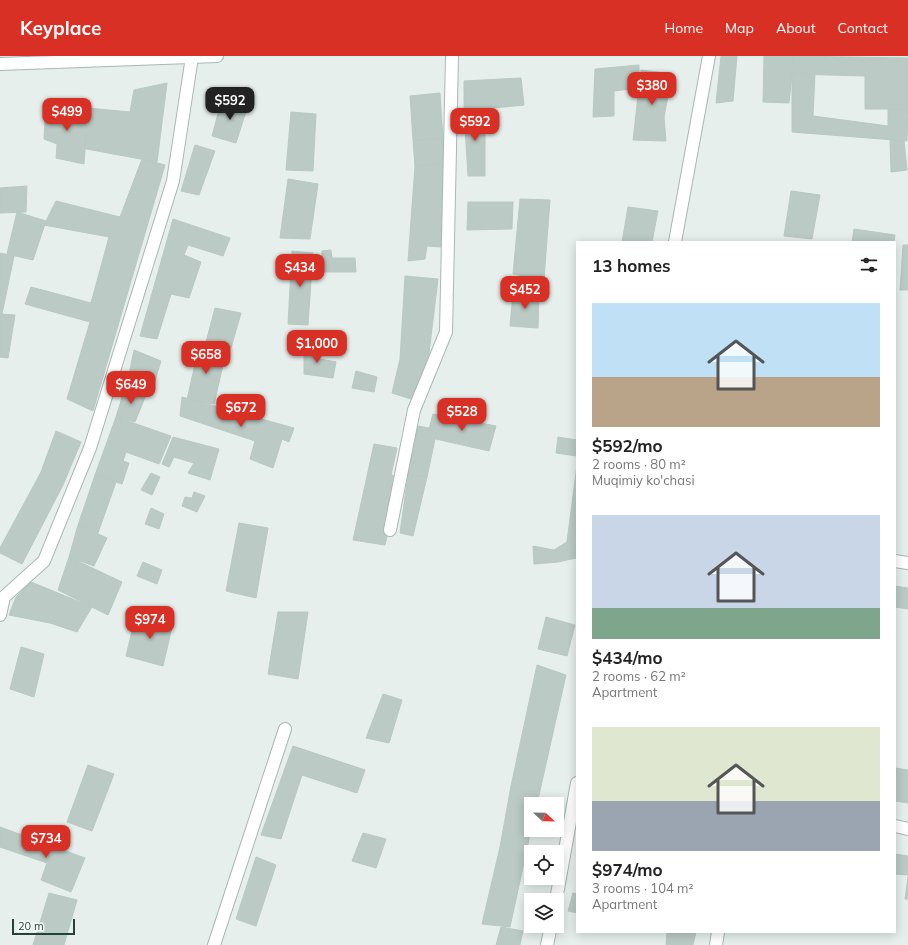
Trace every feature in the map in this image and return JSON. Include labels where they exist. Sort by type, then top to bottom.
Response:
[{"type":"street","points":[[0,64],[217,56]]},
{"type":"street","points":[[390,530],[414,410],[446,332],[452,56]]},
{"type":"street","points":[[675,241],[709,56]]},
{"type":"street","points":[[0,615],[4,597],[44,561],[90,448],[173,181],[192,57]]},
{"type":"street","points":[[896,561],[908,563]]},
{"type":"street","points":[[214,945],[285,728]]},
{"type":"street","points":[[557,893],[576,789]]},
{"type":"street","points":[[896,826],[908,829]]},
{"type":"street","points":[[547,945],[550,933]]},
{"type":"street","points":[[716,945],[718,933]]},
{"type":"building","points":[[721,56],[737,56],[733,101],[716,103]]},
{"type":"building","points":[[764,56],[794,56],[789,103],[763,102]]},
{"type":"building","points":[[794,56],[908,58],[908,109],[865,109],[865,76],[792,74]]},
{"type":"building","points":[[639,65],[639,88],[614,91],[614,116],[593,117],[595,69]]},
{"type":"building","points":[[641,70],[672,74],[664,117],[666,141],[633,140]]},
{"type":"building","points":[[792,74],[815,74],[813,116],[888,126],[888,109],[908,109],[907,141],[792,132]]},
{"type":"building","points":[[521,78],[524,105],[464,111],[464,81]]},
{"type":"building","points":[[167,83],[157,162],[81,148],[88,108],[130,112],[134,90]]},
{"type":"building","points":[[440,93],[443,139],[413,140],[410,96]]},
{"type":"building","points":[[222,99],[248,105],[236,143],[212,136]]},
{"type":"building","points":[[46,108],[88,108],[84,164],[56,158],[57,144],[44,139]]},
{"type":"building","points":[[485,110],[485,176],[468,176],[464,111]]},
{"type":"building","points":[[291,112],[316,114],[313,171],[286,170]]},
{"type":"building","points":[[443,139],[444,164],[415,166],[413,140]]},
{"type":"building","points":[[890,140],[904,141],[907,170],[891,172]]},
{"type":"building","points":[[195,145],[215,151],[199,195],[181,191]]},
{"type":"building","points":[[142,159],[165,165],[93,411],[67,399],[90,322],[25,304],[31,287],[91,303],[109,237],[44,225],[56,201],[120,217]]},
{"type":"building","points":[[444,164],[441,247],[427,246],[425,259],[408,261],[415,166]]},
{"type":"building","points":[[288,179],[318,184],[310,239],[280,238]]},
{"type":"building","points":[[27,186],[26,212],[0,213],[0,188]]},
{"type":"building","points":[[791,191],[820,195],[812,239],[784,236]]},
{"type":"building","points":[[520,199],[550,200],[544,279],[513,274]]},
{"type":"building","points":[[468,202],[513,202],[512,229],[467,230]]},
{"type":"building","points":[[628,207],[658,211],[652,241],[622,241]]},
{"type":"building","points":[[17,212],[46,221],[33,260],[7,254]]},
{"type":"building","points":[[173,219],[230,238],[223,256],[188,245],[184,255],[201,262],[189,298],[171,294],[157,339],[140,336]]},
{"type":"building","points":[[854,229],[895,235],[894,241],[852,241]]},
{"type":"building","points":[[903,245],[908,245],[908,290],[900,290]]},
{"type":"building","points":[[331,250],[332,258],[355,258],[356,272],[320,272],[322,251]]},
{"type":"building","points":[[292,251],[313,253],[308,325],[288,324]]},
{"type":"building","points":[[0,253],[14,256],[2,314],[0,314]]},
{"type":"building","points":[[405,276],[438,279],[429,353],[414,400],[392,393],[400,359]]},
{"type":"building","points":[[513,293],[539,293],[538,328],[510,326]]},
{"type":"building","points":[[215,308],[241,313],[231,348],[206,342]]},
{"type":"building","points":[[0,314],[15,315],[8,358],[0,357]]},
{"type":"building","points":[[199,346],[226,352],[214,404],[187,400]]},
{"type":"building","points":[[304,346],[315,346],[315,358],[336,362],[333,378],[304,374]]},
{"type":"building","points":[[134,350],[161,361],[153,387],[128,380]]},
{"type":"building","points":[[356,371],[377,377],[374,392],[352,388]]},
{"type":"building","points":[[125,388],[146,395],[135,422],[116,417]]},
{"type":"building","points":[[182,397],[294,428],[289,442],[282,439],[273,468],[250,459],[255,441],[180,416]]},
{"type":"building","points":[[433,414],[496,426],[489,451],[427,437]]},
{"type":"building","points":[[116,417],[171,436],[159,464],[126,452],[123,461],[129,463],[122,484],[95,475]]},
{"type":"building","points":[[418,426],[429,428],[427,437],[435,439],[427,477],[408,475]]},
{"type":"building","points":[[56,431],[81,442],[63,485],[22,564],[0,553],[0,548],[41,472]]},
{"type":"building","points":[[173,437],[219,449],[210,480],[188,473],[194,463],[174,457],[169,467],[162,464]]},
{"type":"building","points":[[558,437],[576,440],[576,456],[556,453]]},
{"type":"building","points":[[374,444],[397,448],[391,475],[401,477],[385,545],[353,540]]},
{"type":"building","points":[[151,473],[160,477],[152,495],[141,490]]},
{"type":"building","points":[[576,473],[576,544],[567,542]]},
{"type":"building","points":[[95,475],[116,482],[98,533],[78,525]]},
{"type":"building","points":[[408,475],[427,477],[413,536],[400,533]]},
{"type":"building","points":[[194,492],[205,496],[197,512],[182,506],[185,497],[192,498]]},
{"type":"building","points":[[151,508],[164,514],[159,529],[145,524]]},
{"type":"building","points":[[239,523],[268,528],[256,598],[226,591]]},
{"type":"building","points":[[78,525],[107,538],[94,566],[69,557]]},
{"type":"building","points":[[567,542],[576,545],[576,558],[558,562],[534,564],[533,546],[554,550]]},
{"type":"building","points":[[69,557],[122,582],[108,615],[58,590]]},
{"type":"building","points":[[143,562],[162,570],[157,584],[137,576]]},
{"type":"building","points":[[31,582],[92,607],[77,632],[50,623],[9,615],[16,597]]},
{"type":"building","points":[[896,586],[908,588],[908,609],[896,607]]},
{"type":"building","points":[[278,612],[308,612],[298,679],[268,674]]},
{"type":"building","points":[[136,614],[173,623],[163,666],[126,656]]},
{"type":"building","points":[[546,617],[575,625],[567,656],[538,649]]},
{"type":"building","points":[[21,647],[44,654],[34,697],[10,689]]},
{"type":"building","points":[[537,665],[566,675],[539,797],[524,797],[524,837],[529,837],[528,845],[524,845],[524,862],[510,927],[482,924],[500,847],[511,786]]},
{"type":"building","points":[[383,694],[402,700],[389,743],[366,738]]},
{"type":"building","points":[[293,746],[365,770],[357,793],[302,775],[281,839],[261,835]]},
{"type":"building","points":[[88,765],[114,774],[92,831],[67,822]]},
{"type":"building","points":[[896,768],[908,770],[908,803],[896,801]]},
{"type":"building","points":[[0,827],[85,858],[71,892],[41,880],[47,863],[0,847]]},
{"type":"building","points":[[363,833],[386,839],[376,868],[352,861]]},
{"type":"building","points":[[896,854],[908,856],[908,875],[896,874]]},
{"type":"building","points":[[256,857],[276,865],[256,926],[236,919]]},
{"type":"building","points":[[908,877],[908,899],[905,899]]},
{"type":"building","points":[[49,893],[77,900],[64,945],[33,945]]},
{"type":"building","points":[[573,893],[576,894],[576,913],[568,911]]},
{"type":"building","points":[[501,927],[523,931],[520,945],[496,945]]},
{"type":"building","points":[[667,933],[696,933],[693,945],[666,945]]}]
